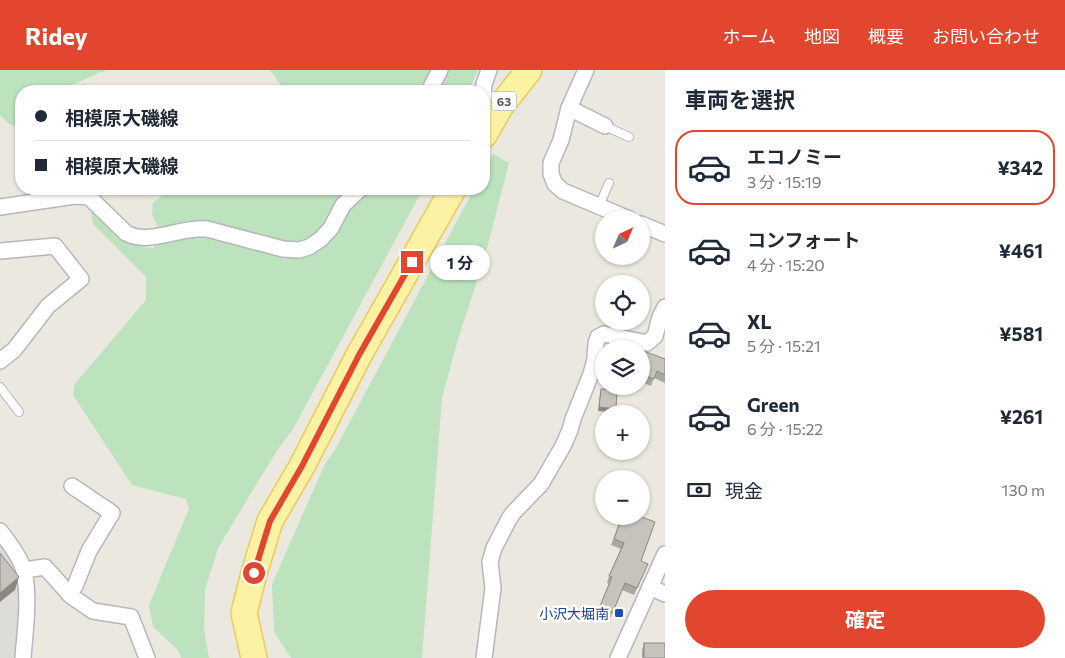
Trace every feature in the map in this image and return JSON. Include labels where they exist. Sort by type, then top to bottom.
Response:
[{"type":"main road","name":"63","points":[[490,109],[500,107],[530,70]]},
{"type":"main road","points":[[254,658],[244,613],[270,521],[302,466],[359,355],[450,195]]},
{"type":"street","points":[[432,85],[440,70]]},
{"type":"street","points":[[484,85],[489,70]]},
{"type":"street","points":[[586,70],[569,108],[561,140],[551,163],[551,174],[555,184],[563,191],[609,210]]},
{"type":"street","points":[[569,108],[605,126]]},
{"type":"street","points":[[0,207],[74,196],[89,197],[126,233],[139,238],[148,238],[197,228],[283,249],[299,250],[321,240],[331,228],[344,205],[354,195]]},
{"type":"street","points":[[650,228],[665,234]]},
{"type":"street","points":[[0,251],[55,246],[81,279],[48,306],[14,350],[0,361]]},
{"type":"street","points":[[484,658],[493,588],[490,562],[494,548],[513,513],[541,484],[563,446],[591,374],[598,337],[604,334],[647,342],[656,336],[660,317],[665,307]]},
{"type":"street","points":[[69,594],[75,586],[89,551],[118,517],[72,486]]},
{"type":"street","points":[[0,531],[12,547],[24,570],[27,608],[23,658]]},
{"type":"street","points":[[618,658],[665,554]]},
{"type":"street","points":[[24,570],[45,568],[69,594],[93,611],[130,617],[147,658]]},
{"type":"street","points":[[650,587],[665,594]]},
{"type":"lane","points":[[605,126],[629,137]]},
{"type":"lane","points":[[599,206],[609,183]]},
{"type":"lane","points":[[0,387],[20,412]]},
{"type":"shaded area","points":[[0,542],[12,564],[20,602],[16,658],[0,658]]},
{"type":"green space","points":[[0,70],[106,70],[72,85],[15,85],[15,126],[9,124],[0,115]]},
{"type":"green space","points":[[270,70],[478,70],[472,85],[281,85]]},
{"type":"green space","points":[[493,154],[509,163],[484,260],[458,339],[442,398],[422,658],[291,658],[274,632],[272,584],[324,466],[337,446],[471,195],[490,195],[490,160]]},
{"type":"green space","points":[[163,195],[420,195],[293,429],[276,452],[218,548],[205,590],[204,630],[209,658],[181,658],[178,650],[153,627],[149,605],[189,509],[186,499],[132,485],[73,395],[74,385],[146,300],[146,277],[93,224],[91,213],[101,207],[142,247],[153,248],[163,237],[152,215],[153,203]]},
{"type":"building","points":[[650,353],[665,359],[665,375],[657,371],[654,379],[650,377]]},
{"type":"building","points":[[600,395],[617,395],[616,405],[599,405]]},
{"type":"building","points":[[650,520],[655,522],[641,561],[648,564],[637,588],[625,583],[613,612],[600,606],[612,577],[609,576],[624,543],[614,539],[619,525],[650,525]]},
{"type":"building","points":[[0,553],[19,577],[0,593]]},
{"type":"building","points":[[644,643],[665,643],[665,658],[644,658]]},
{"type":"place","name":"小沢大堀南","points":[[619,613]]},
{"type":"route","points":[[254,573],[270,521],[302,466],[359,355],[412,262]]}]
